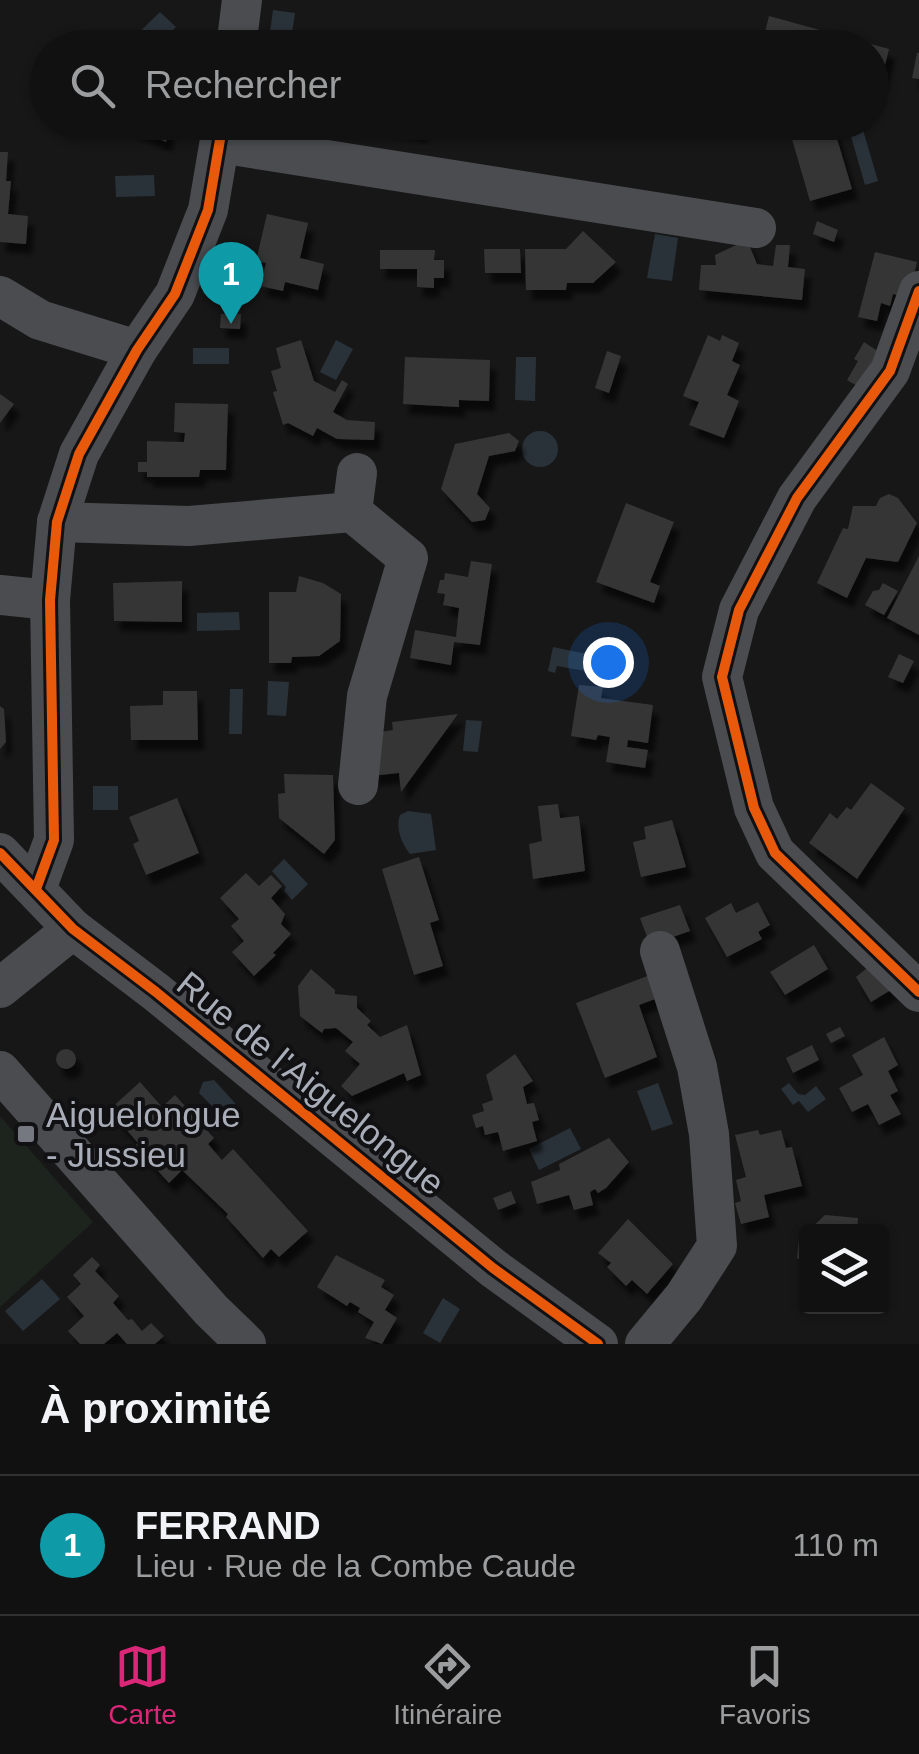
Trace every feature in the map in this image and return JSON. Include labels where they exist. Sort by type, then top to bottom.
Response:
[{"type":"street","points":[[238,30],[242,0]]},
{"type":"street","points":[[36,889],[54,840],[50,600],[57,522],[79,454],[137,350],[175,294],[208,210],[221,140]]},
{"type":"street","points":[[261,140],[756,228]]},
{"type":"street","points":[[919,290],[890,371],[797,498],[739,610],[722,677],[754,808],[775,853],[919,992]]},
{"type":"street","points":[[0,296],[40,320],[137,350]]},
{"type":"street","points":[[57,522],[189,526],[355,493],[408,558],[367,696],[358,785]]},
{"type":"street","points":[[0,595],[50,600]]},
{"type":"street","name":"Rue de l'Aiguelongue","points":[[0,853],[73,929],[156,992],[493,1268],[598,1344]]},
{"type":"street","points":[[0,988],[73,929]]},
{"type":"street","points":[[646,1344],[684,1297],[716,1246],[709,1134],[697,1068],[660,951]]},
{"type":"street","points":[[0,1071],[211,1310],[246,1344]]},
{"type":"shaded area","points":[[273,10],[295,13],[292,30],[270,30]]},
{"type":"shaded area","points":[[160,12],[176,27],[173,30],[141,30]]},
{"type":"shaded area","points":[[852,140],[866,140],[878,181],[865,185]]},
{"type":"shaded area","points":[[154,175],[155,196],[116,197],[115,176]]},
{"type":"shaded area","points":[[655,234],[678,238],[672,281],[647,278]]},
{"type":"shaded area","points":[[336,340],[353,349],[336,380],[320,372]]},
{"type":"shaded area","points":[[193,348],[229,348],[229,364],[193,364]]},
{"type":"shaded area","points":[[516,357],[536,357],[535,401],[515,400]]},
{"type":"shaded area","points":[[540,431],[553,436],[558,449],[553,462],[540,467],[527,462],[522,449],[527,436]]},
{"type":"shaded area","points":[[239,612],[240,630],[197,631],[197,613]]},
{"type":"shaded area","points":[[553,647],[587,654],[585,671],[557,666],[555,673],[548,671]]},
{"type":"shaded area","points":[[268,681],[289,682],[286,716],[267,715]]},
{"type":"shaded area","points":[[230,689],[243,689],[242,734],[229,734]]},
{"type":"shaded area","points":[[466,720],[482,721],[478,752],[463,751]]},
{"type":"shaded area","points":[[93,786],[118,786],[118,810],[93,810]]},
{"type":"shaded area","points":[[408,811],[431,814],[436,850],[410,854],[407,850],[398,825],[400,815]]},
{"type":"shaded area","points":[[284,859],[308,884],[292,900],[272,871]]},
{"type":"shaded area","points":[[214,1080],[235,1103],[233,1112],[222,1116],[199,1093],[203,1082]]},
{"type":"shaded area","points":[[658,1083],[673,1124],[652,1131],[637,1091]]},
{"type":"shaded area","points":[[789,1083],[798,1094],[805,1095],[816,1086],[826,1099],[808,1112],[799,1101],[793,1105],[781,1089]]},
{"type":"shaded area","points":[[0,1116],[93,1222],[0,1307]]},
{"type":"shaded area","points":[[570,1128],[581,1149],[539,1170],[529,1149]]},
{"type":"shaded area","points":[[42,1279],[60,1299],[23,1331],[5,1311]]},
{"type":"shaded area","points":[[443,1298],[460,1309],[440,1343],[423,1333]]},
{"type":"building","points":[[769,16],[820,30],[766,30]]},
{"type":"building","points":[[919,53],[919,79],[912,78]]},
{"type":"building","points":[[792,140],[837,140],[852,189],[810,201]]},
{"type":"building","points":[[0,152],[8,152],[8,214],[28,216],[26,244],[0,242]]},
{"type":"building","points":[[267,214],[308,223],[300,258],[324,264],[318,290],[285,282],[283,291],[260,286],[266,263],[256,261]]},
{"type":"building","points":[[817,221],[838,230],[834,242],[813,234]]},
{"type":"building","points":[[583,231],[616,262],[593,283],[567,283],[566,290],[526,290],[525,249],[566,249]]},
{"type":"building","points":[[747,240],[757,264],[773,266],[776,245],[790,245],[788,267],[805,269],[802,300],[699,290],[701,265],[716,265],[715,255]]},
{"type":"building","points":[[484,249],[520,249],[521,273],[485,273]]},
{"type":"building","points":[[380,250],[435,250],[434,260],[444,260],[444,278],[434,278],[434,288],[417,287],[417,269],[380,269]]},
{"type":"building","points":[[875,252],[917,262],[908,298],[893,294],[890,306],[881,303],[877,321],[858,317]]},
{"type":"building","points":[[221,314],[241,314],[240,329],[220,328]]},
{"type":"building","points":[[708,335],[720,341],[722,335],[739,343],[732,361],[740,365],[727,395],[739,401],[724,438],[689,425],[699,402],[683,396]]},
{"type":"building","points":[[301,340],[314,381],[335,392],[342,380],[348,384],[333,412],[347,420],[375,422],[374,440],[337,439],[317,428],[313,436],[288,423],[283,425],[271,371],[281,368],[276,348]]},
{"type":"building","points":[[864,342],[882,354],[859,387],[847,380]]},
{"type":"building","points":[[607,351],[621,356],[609,393],[595,388]]},
{"type":"building","points":[[405,357],[490,360],[489,401],[459,400],[459,407],[403,404]]},
{"type":"building","points":[[0,394],[14,404],[0,423]]},
{"type":"building","points":[[175,403],[228,404],[226,470],[200,470],[199,477],[147,477],[147,472],[138,472],[138,462],[147,462],[147,441],[184,442],[185,433],[174,432]]},
{"type":"building","points":[[509,433],[519,441],[515,451],[489,456],[477,494],[490,508],[485,520],[472,522],[441,489],[455,444]]},
{"type":"building","points":[[889,494],[898,498],[917,523],[898,562],[866,558],[847,598],[817,583],[843,528],[848,529],[853,506],[876,506],[880,498]]},
{"type":"building","points":[[626,503],[674,522],[650,582],[660,586],[654,603],[596,582]]},
{"type":"building","points":[[919,556],[919,635],[887,618]]},
{"type":"building","points":[[471,561],[492,564],[480,645],[454,642],[451,665],[410,658],[415,630],[456,637],[459,608],[443,605],[445,594],[437,593],[445,573],[468,577]]},
{"type":"building","points":[[299,576],[323,583],[341,594],[340,641],[319,656],[292,657],[291,663],[269,663],[269,592],[296,592]]},
{"type":"building","points":[[182,581],[182,622],[114,621],[113,583]]},
{"type":"building","points":[[883,583],[898,591],[884,615],[865,605]]},
{"type":"building","points":[[899,654],[914,661],[903,683],[888,677]]},
{"type":"building","points":[[579,685],[603,687],[601,698],[653,705],[648,743],[628,740],[627,747],[648,750],[645,768],[606,762],[610,737],[598,735],[596,740],[571,736]]},
{"type":"building","points":[[163,691],[197,691],[198,740],[131,740],[130,706],[163,705]]},
{"type":"building","points":[[0,706],[4,709],[6,742],[0,749]]},
{"type":"building","points":[[458,714],[401,792],[399,773],[370,776],[373,733],[393,730],[392,722]]},
{"type":"building","points":[[284,774],[333,775],[335,840],[324,854],[279,818],[278,794],[285,793]]},
{"type":"building","points":[[871,783],[905,808],[857,879],[809,843],[830,813],[837,819],[847,807],[851,810]]},
{"type":"building","points":[[177,798],[199,853],[146,875],[133,844],[139,841],[129,817]]},
{"type":"building","points":[[558,804],[560,818],[579,816],[585,871],[533,879],[529,844],[542,841],[538,806]]},
{"type":"building","points":[[672,820],[686,867],[641,877],[633,842],[646,839],[644,827]]},
{"type":"building","points":[[419,857],[439,920],[430,923],[443,966],[414,975],[382,869]]},
{"type":"building","points":[[246,873],[259,886],[271,875],[282,886],[271,898],[285,914],[281,924],[291,934],[254,976],[232,952],[244,941],[231,926],[239,919],[220,898]]},
{"type":"building","points":[[758,902],[770,925],[758,932],[762,939],[727,957],[705,918],[731,903],[736,913]]},
{"type":"building","points":[[680,905],[690,931],[650,945],[640,918]]},
{"type":"building","points":[[814,945],[828,969],[785,995],[770,972]]},
{"type":"building","points":[[873,963],[899,985],[871,1002],[856,977]]},
{"type":"building","points":[[311,969],[335,994],[357,996],[357,1008],[380,1037],[407,1025],[421,1075],[407,1081],[404,1073],[352,1096],[341,1086],[360,1064],[345,1051],[353,1042],[336,1028],[324,1029],[322,1033],[300,1016],[298,986]]},
{"type":"building","points":[[650,975],[658,998],[639,1005],[657,1057],[605,1078],[576,1003]]},
{"type":"building","points":[[840,1027],[845,1036],[831,1043],[826,1034]]},
{"type":"building","points":[[884,1037],[898,1065],[888,1071],[898,1091],[890,1095],[901,1114],[879,1125],[868,1104],[852,1112],[839,1088],[863,1075],[852,1055]]},
{"type":"building","points":[[812,1045],[819,1060],[793,1073],[786,1058]]},
{"type":"building","points":[[66,1049],[76,1059],[66,1069],[56,1059]]},
{"type":"building","points":[[515,1054],[533,1081],[523,1087],[527,1104],[534,1103],[539,1120],[532,1122],[537,1141],[503,1151],[498,1132],[485,1135],[483,1126],[476,1128],[472,1115],[484,1111],[482,1104],[493,1100],[486,1075]]},
{"type":"building","points":[[140,1082],[162,1107],[175,1095],[214,1138],[208,1144],[222,1160],[233,1149],[308,1231],[279,1257],[271,1249],[263,1258],[226,1217],[228,1214],[182,1170],[169,1183],[109,1110]]},
{"type":"building","points":[[758,1130],[760,1135],[781,1130],[786,1148],[792,1147],[802,1186],[764,1195],[769,1217],[741,1224],[735,1203],[741,1201],[736,1180],[746,1177],[735,1135]]},
{"type":"building","points":[[609,1138],[629,1162],[606,1188],[590,1192],[593,1205],[574,1210],[569,1195],[537,1204],[531,1182],[560,1170],[559,1164]]},
{"type":"building","points":[[511,1191],[516,1203],[498,1210],[493,1198]]},
{"type":"building","points":[[825,1215],[858,1218],[858,1224],[815,1224]]},
{"type":"building","points":[[628,1219],[673,1264],[647,1294],[632,1280],[626,1286],[607,1267],[611,1263],[598,1253]]},
{"type":"building","points":[[336,1255],[385,1280],[381,1287],[394,1295],[385,1310],[397,1318],[382,1344],[365,1338],[374,1322],[358,1312],[360,1308],[350,1302],[347,1306],[317,1287]]},
{"type":"building","points":[[92,1257],[100,1265],[95,1271],[119,1296],[113,1303],[128,1320],[132,1319],[142,1331],[151,1323],[164,1336],[155,1344],[127,1344],[117,1333],[104,1344],[80,1344],[68,1331],[84,1316],[67,1297],[81,1284],[73,1275]]},
{"type":"cycle path","points":[[36,889],[54,840],[50,600],[57,522],[79,454],[137,350],[175,294],[208,210],[220,140]]},
{"type":"cycle path","points":[[919,291],[890,371],[797,498],[739,610],[722,677],[754,808],[775,853],[919,992]]},
{"type":"cycle path","points":[[0,853],[73,929],[156,992],[493,1268],[598,1344]]},
{"type":"place","name":"FERRAND","points":[[231,324]]},
{"type":"place","name":"Aiguelongue - Jussieu","points":[[26,1134]]}]
